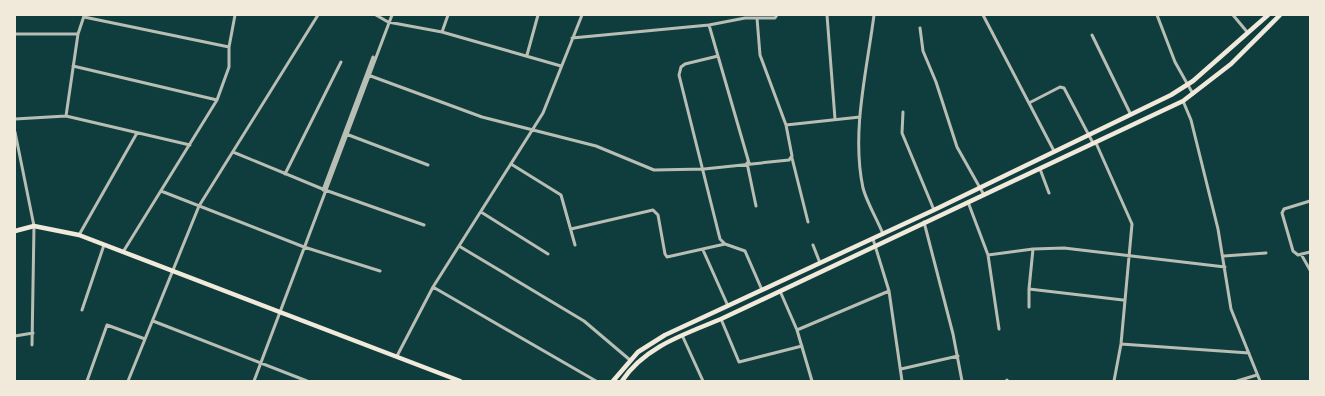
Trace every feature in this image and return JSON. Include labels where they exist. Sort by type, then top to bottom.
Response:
[{"type":"main road","points":[[613,381],[630,360],[665,335],[934,210],[1131,115],[1188,85],[1268,15]]},
{"type":"main road","points":[[622,381],[634,365],[643,358],[682,335],[721,319],[1183,101],[1231,64],[1280,15]]},
{"type":"main road","points":[[15,231],[34,226],[79,235],[460,381]]},
{"type":"street","points":[[122,252],[217,100],[228,68],[229,47],[235,15]]},
{"type":"street","points":[[128,381],[199,206],[318,15]]},
{"type":"street","points":[[376,15],[388,21],[442,32],[561,66]]},
{"type":"street","points":[[254,381],[324,190],[388,21],[392,15]]},
{"type":"street","points":[[442,32],[448,15]]},
{"type":"street","points":[[527,55],[538,15]]},
{"type":"street","points":[[398,356],[433,287],[543,113],[582,15]]},
{"type":"street","points":[[572,38],[709,25],[757,18],[774,18],[777,15]]},
{"type":"street","points":[[827,15],[835,119]]},
{"type":"street","points":[[874,15],[860,117],[860,167],[864,190],[883,234]]},
{"type":"street","points":[[983,15],[1054,151]]},
{"type":"street","points":[[1157,15],[1175,62],[1193,94]]},
{"type":"street","points":[[1233,15],[1248,34]]},
{"type":"street","points":[[66,116],[78,34],[84,16],[229,47]]},
{"type":"street","points":[[757,18],[760,55],[786,124],[792,158],[808,222]]},
{"type":"street","points":[[324,190],[388,21]]},
{"type":"street","points":[[709,25],[748,163],[756,206]]},
{"type":"street","points":[[920,28],[923,51],[936,82],[957,147],[984,195]]},
{"type":"street","points":[[15,34],[78,34]]},
{"type":"street","points":[[1092,35],[1131,115]]},
{"type":"street","points":[[718,56],[686,64],[679,75],[720,239],[725,244],[745,251],[762,291]]},
{"type":"street","points":[[285,174],[341,62]]},
{"type":"street","points":[[73,66],[217,100]]},
{"type":"street","points":[[368,76],[482,117],[596,146],[654,170],[704,169],[792,158]]},
{"type":"street","points":[[1029,103],[1060,87],[1064,88],[1095,143],[1132,224],[1121,344],[1114,381]]},
{"type":"street","points":[[1183,101],[1190,120],[1224,256],[1233,315],[1260,381]]},
{"type":"street","points":[[903,112],[901,124],[904,141],[934,210]]},
{"type":"street","points":[[15,119],[66,116],[190,145]]},
{"type":"street","points":[[786,124],[860,117]]},
{"type":"street","points":[[15,132],[34,226],[32,345]]},
{"type":"street","points":[[79,235],[137,133]]},
{"type":"street","points":[[346,134],[428,165]]},
{"type":"street","points":[[233,152],[324,190],[424,225]]},
{"type":"street","points":[[511,164],[561,195],[575,245]]},
{"type":"street","points":[[1040,169],[1049,193]]},
{"type":"street","points":[[161,191],[304,247],[380,271]]},
{"type":"street","points":[[1310,201],[1282,211],[1293,251],[1301,254],[1310,252]]},
{"type":"street","points":[[968,202],[988,255],[999,329]]},
{"type":"street","points":[[571,229],[653,210],[658,215],[665,254],[668,257],[725,244]]},
{"type":"street","points":[[481,212],[548,254]]},
{"type":"street","points":[[924,222],[958,356],[962,381]]},
{"type":"street","points":[[873,239],[889,291],[902,381]]},
{"type":"street","points":[[82,310],[104,245]]},
{"type":"street","points":[[813,245],[820,264]]},
{"type":"street","points":[[459,246],[584,320],[630,360]]},
{"type":"street","points":[[988,255],[1033,248],[1064,248],[1225,268]]},
{"type":"street","points":[[1029,307],[1033,248]]},
{"type":"street","points":[[703,250],[728,307]]},
{"type":"street","points":[[1224,256],[1266,253]]},
{"type":"street","points":[[1301,254],[1310,270]]},
{"type":"street","points":[[433,287],[596,381]]},
{"type":"street","points":[[1029,289],[1124,300]]},
{"type":"street","points":[[780,290],[797,330],[812,381]]},
{"type":"street","points":[[797,330],[889,291]]},
{"type":"street","points":[[721,319],[740,362],[802,346]]},
{"type":"street","points":[[153,320],[307,381]]},
{"type":"street","points":[[87,381],[107,325],[145,340]]},
{"type":"street","points":[[15,336],[33,333]]},
{"type":"street","points":[[682,335],[703,381]]},
{"type":"street","points":[[1121,344],[1249,354]]},
{"type":"street","points":[[901,369],[958,356]]},
{"type":"street","points":[[1237,381],[1258,375]]}]
